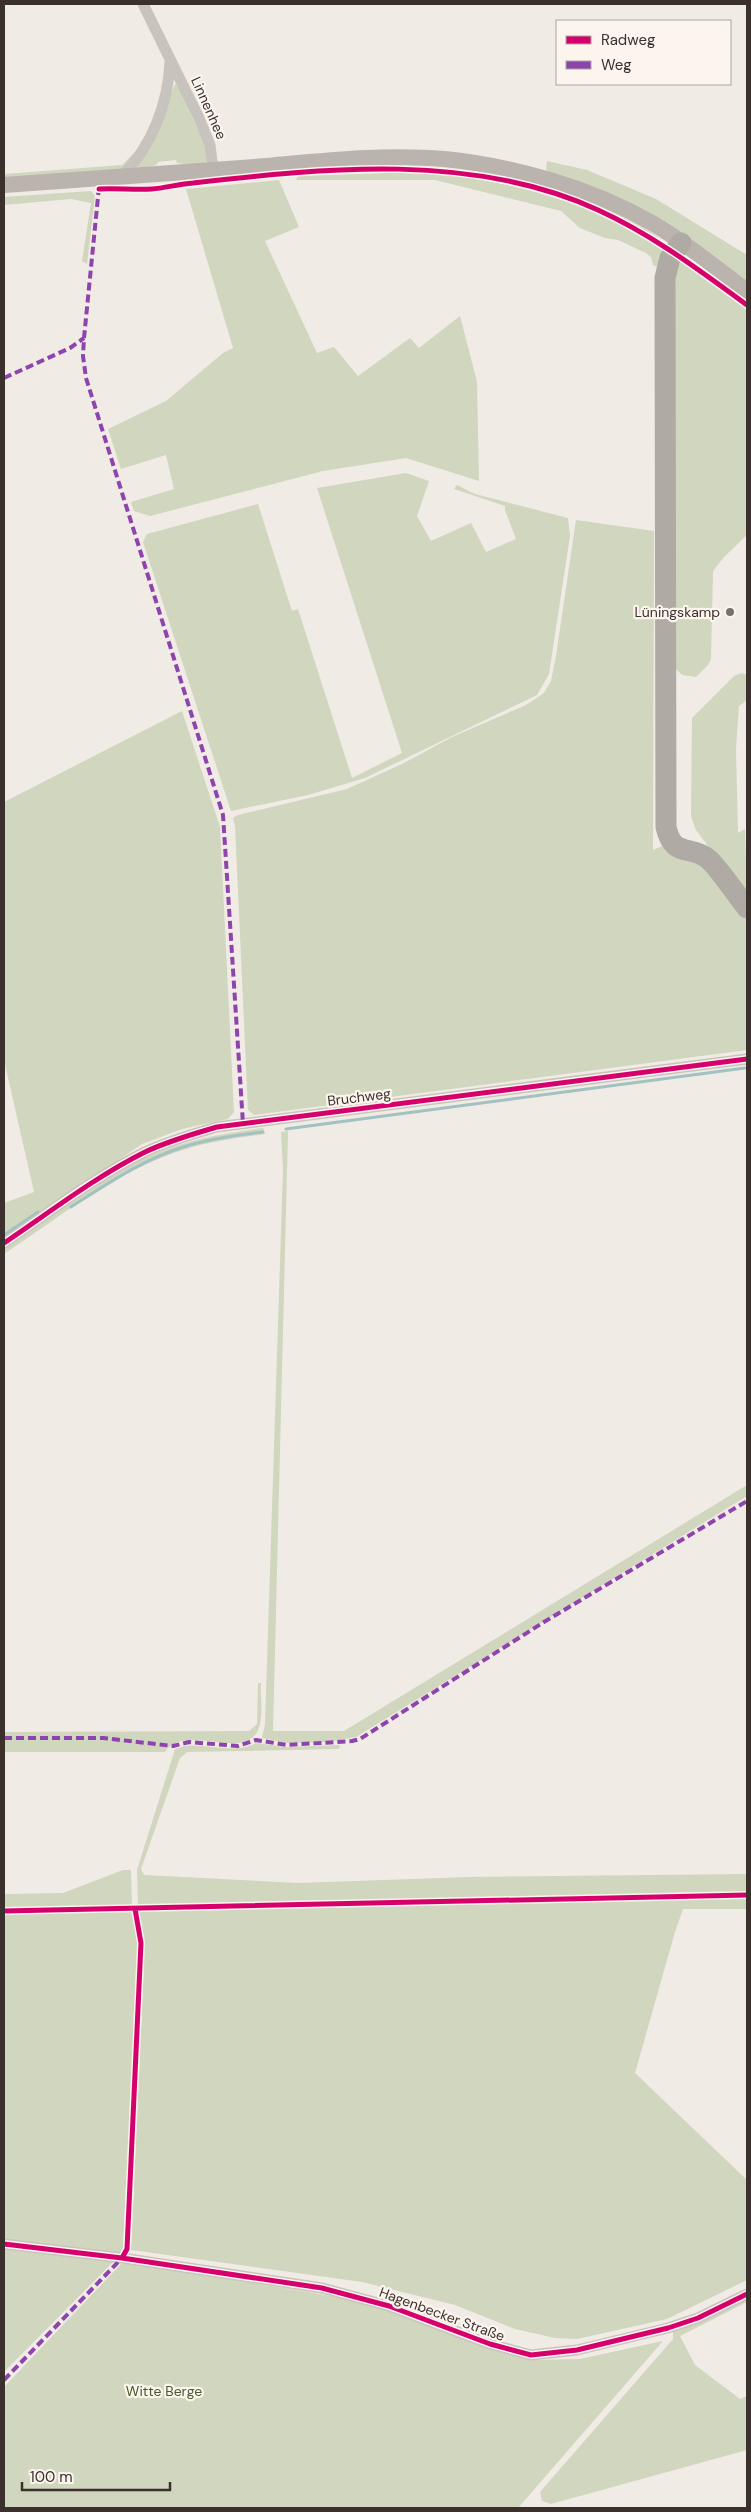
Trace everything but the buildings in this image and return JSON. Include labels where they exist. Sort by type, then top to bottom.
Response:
[{"type":"highway","points":[[681,243],[670,258],[665,278],[666,827],[668,837],[676,847],[707,858],[747,908]]},
{"type":"main road","points":[[4,185],[380,158],[444,159],[487,165],[535,176],[581,192],[652,223],[747,291]]},
{"type":"street","name":"Linnenhee","points":[[143,4],[210,144],[213,170]]},
{"type":"street","name":"Linnenhee","points":[[119,176],[137,161],[157,122],[169,85],[170,61]]},
{"type":"street","name":"Bruchweg","points":[[4,1243],[113,1170],[145,1152],[183,1136],[217,1127],[747,1059]]},
{"type":"street","name":"Hagenbecker Straße","points":[[4,2244],[122,2258],[322,2288],[389,2306],[490,2344],[531,2355],[578,2350],[668,2328],[698,2318],[747,2294]]},
{"type":"green space","points":[[175,84],[203,140],[208,159],[204,166],[177,163],[176,160],[158,162],[156,165],[139,170],[137,163]]},
{"type":"green space","points":[[141,146],[127,168],[4,181],[4,174],[122,165]]},
{"type":"green space","points":[[547,161],[587,170],[656,199],[747,255],[747,281],[686,236],[554,175],[546,170]]},
{"type":"green space","points":[[365,165],[399,165],[464,170],[526,181],[556,189],[587,201],[641,226],[661,240],[660,242],[601,210],[570,197],[539,187],[474,173],[407,168],[339,170],[312,173],[297,172]]},
{"type":"green space","points":[[422,172],[486,180],[547,195],[577,205],[635,231],[663,247],[666,253],[662,269],[653,265],[651,257],[646,253],[618,240],[605,238],[580,228],[561,211],[435,180],[296,180],[298,176]]},
{"type":"green space","points":[[279,180],[299,227],[265,241],[317,353],[334,347],[358,376],[410,338],[419,348],[460,316],[477,382],[479,481],[406,458],[323,471],[150,516],[134,511],[131,502],[174,489],[166,455],[121,469],[108,429],[166,401],[223,353],[233,348],[186,189]]},
{"type":"green space","points":[[91,191],[95,196],[87,264],[82,261],[91,203],[71,199],[4,205],[4,197]]},
{"type":"green space","points":[[678,260],[747,310],[747,535],[724,557],[713,571],[711,659],[708,665],[696,677],[682,675],[672,665],[672,271]]},
{"type":"green space","points":[[406,473],[429,481],[417,516],[431,541],[471,523],[486,552],[516,539],[505,506],[454,489],[457,485],[475,494],[568,518],[570,536],[549,674],[537,695],[365,778],[308,795],[231,811],[143,542],[147,534],[258,504],[292,611],[298,609],[352,778],[402,753],[317,488]]},
{"type":"green space","points":[[576,520],[654,531],[653,850],[664,845],[700,858],[747,919],[747,1050],[254,1115],[248,1110],[235,826],[233,818],[238,815],[347,789],[404,763],[452,737],[526,705],[544,693],[551,681],[556,656]]},
{"type":"green space","points":[[742,673],[747,675],[747,700],[739,706],[736,749],[738,833],[745,829],[747,898],[696,830],[691,816],[692,718],[734,676]]},
{"type":"green space","points":[[182,711],[220,827],[234,1112],[228,1119],[182,1129],[142,1144],[4,1239],[4,1203],[34,1192],[4,1060],[4,802]]},
{"type":"green space","points":[[263,1128],[265,1134],[196,1146],[137,1168],[69,1209],[4,1254],[4,1248],[75,1199],[111,1176],[149,1156],[205,1138]]},
{"type":"green space","points":[[288,1131],[273,1731],[344,1731],[747,1485],[747,1496],[356,1737],[328,1742],[287,1743],[262,1738],[265,1724],[283,1170],[281,1132]]},
{"type":"green space","points":[[258,1683],[261,1683],[260,1725],[251,1739],[241,1743],[186,1740],[174,1744],[165,1752],[4,1752],[4,1732],[249,1731],[257,1724]]},
{"type":"green space","points":[[256,1743],[286,1747],[340,1745],[339,1749],[187,1752],[180,1758],[141,1869],[144,1875],[298,1883],[469,1877],[747,1874],[747,1893],[138,1907],[137,1870],[175,1749],[194,1745],[236,1748]]},
{"type":"green space","points":[[123,1870],[131,1870],[132,1907],[4,1910],[4,1894],[63,1893]]},
{"type":"green space","points":[[747,1898],[747,1909],[683,1909],[635,2073],[747,2180],[747,2280],[667,2319],[577,2339],[555,2338],[515,2329],[455,2305],[362,2282],[131,2250],[143,1988],[144,1942],[139,1910]]},
{"type":"green space","points":[[133,1910],[138,1943],[123,2249],[120,2253],[4,2240],[4,1913]]},
{"type":"green space","points":[[4,2247],[113,2262],[4,2372]]},
{"type":"green space","name":"Witte Berge","points":[[126,2262],[356,2300],[533,2360],[580,2359],[663,2341],[518,2508],[4,2508],[4,2387],[121,2264]]},
{"type":"green space","points":[[747,2299],[747,2302],[680,2336],[695,2365],[740,2399],[747,2396],[747,2450],[551,2504],[542,2501],[540,2492],[673,2339],[673,2331]]},
{"type":"waterway","points":[[286,1129],[745,1068]]},
{"type":"waterway","points":[[71,1207],[125,1173],[168,1152],[193,1144],[263,1132]]},
{"type":"waterway","points":[[4,1235],[38,1212]]},
{"type":"marked path","points":[[99,187],[84,338],[83,356],[86,378],[223,815],[243,1124]]},
{"type":"marked path","points":[[4,378],[70,348],[84,338]]},
{"type":"marked path","points":[[4,1738],[103,1738],[173,1746],[189,1742],[238,1746],[256,1740],[287,1745],[360,1739],[544,1622],[747,1501]]},
{"type":"marked path","points":[[4,2380],[123,2257]]},
{"type":"cycle path","points":[[99,189],[152,189],[243,177],[346,170],[398,169],[450,172],[500,179],[550,192],[598,210],[638,230],[747,305]]},
{"type":"cycle path","points":[[4,1243],[126,1162],[163,1144],[217,1127],[747,1059]]},
{"type":"cycle path","points":[[4,1911],[747,1895]]},
{"type":"cycle path","points":[[122,2258],[127,2249],[141,1943],[135,1909]]},
{"type":"cycle path","points":[[4,2244],[122,2258],[322,2288],[389,2306],[490,2344],[531,2355],[577,2350],[668,2328],[698,2318],[747,2294]]},
{"type":"place","name":"Lüningskamp","points":[[730,612]]}]
